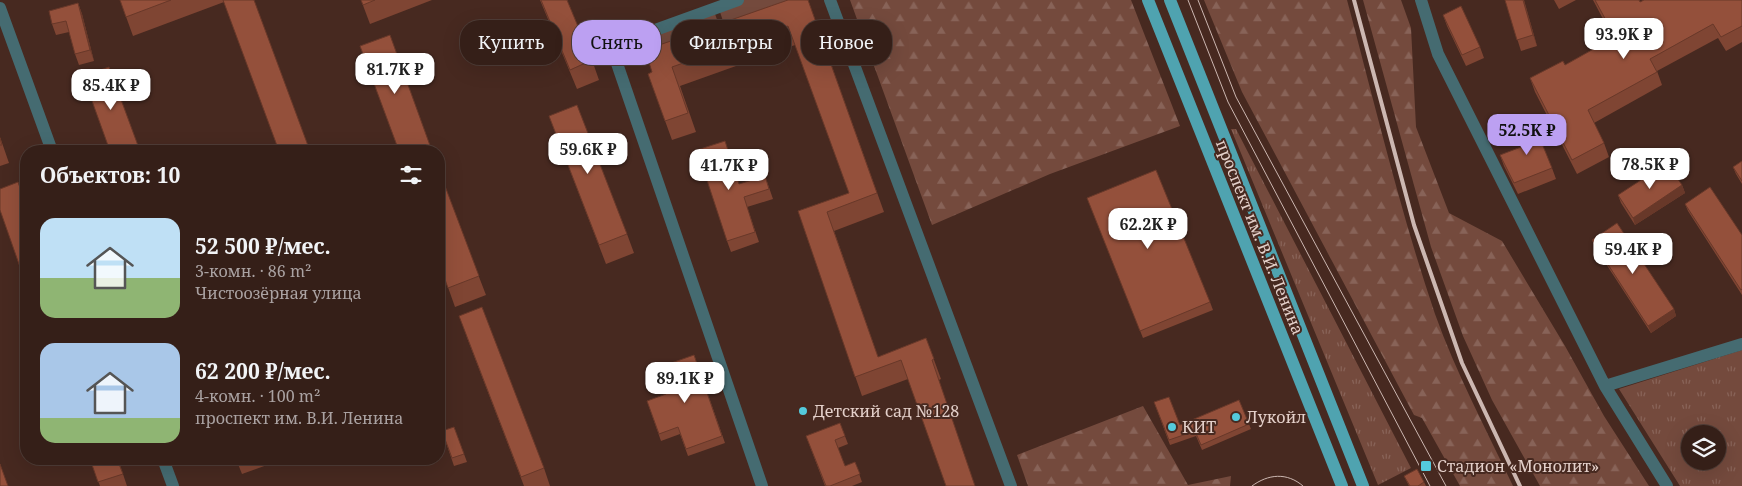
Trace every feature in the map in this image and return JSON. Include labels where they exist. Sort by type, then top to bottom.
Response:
[{"type":"main road","name":"проспект им. В.И. Ленина","points":[[1148,0],[1342,486]]},
{"type":"main road","name":"проспект им. В.И. Ленина","points":[[1170,0],[1363,486]]},
{"type":"street","points":[[738,0],[611,46],[762,486]]},
{"type":"street","points":[[830,0],[1011,486]]},
{"type":"street","points":[[1421,0],[1438,54],[1605,386],[1666,486]]},
{"type":"street","points":[[0,9],[50,145]]},
{"type":"street","points":[[1605,386],[1742,344]]},
{"type":"street","points":[[166,465],[173,486]]},
{"type":"green space","points":[[744,0],[804,0],[752,20],[723,20],[719,9]]},
{"type":"green space","points":[[850,0],[1131,0],[1180,126],[1050,174],[932,225],[874,65],[892,65],[892,20],[857,20]]},
{"type":"green space","points":[[1204,0],[1347,0],[1399,197],[1435,314],[1462,379],[1513,486],[1460,486],[1422,418],[1414,415],[1242,92]]},
{"type":"green space","points":[[1363,0],[1401,0],[1411,28],[1416,127],[1449,213],[1502,241],[1565,346],[1604,416],[1649,486],[1540,486],[1492,400],[1463,336],[1431,247]]},
{"type":"green space","points":[[714,11],[717,20],[690,20]]},
{"type":"green space","points":[[671,27],[671,49],[661,53],[661,31]]},
{"type":"green space","points":[[1231,129],[1236,129],[1411,468],[1378,485]]},
{"type":"green space","points":[[1742,350],[1742,486],[1680,486],[1619,389]]},
{"type":"green space","points":[[1143,406],[1188,485],[1231,476],[1230,486],[1028,486],[1017,455]]},
{"type":"building","points":[[120,0],[171,0],[126,17]]},
{"type":"building","points":[[223,0],[254,0],[308,145],[277,145]]},
{"type":"building","points":[[361,0],[375,0],[363,5]]},
{"type":"building","points":[[541,0],[567,0],[575,20],[572,20],[572,65],[581,65],[570,70],[562,51],[562,20],[549,20]]},
{"type":"building","points":[[788,0],[808,0],[815,20],[801,20],[801,62],[791,34],[791,20],[731,20]]},
{"type":"building","points":[[1505,0],[1523,0],[1533,35],[1517,40]]},
{"type":"building","points":[[1595,0],[1639,0],[1640,2],[1644,0],[1742,0],[1742,26],[1721,37],[1713,24],[1650,59],[1657,72],[1588,110],[1604,143],[1572,160],[1530,78],[1563,61],[1565,65],[1615,37]]},
{"type":"building","points":[[78,3],[90,50],[75,54],[66,21],[52,24],[49,11]]},
{"type":"building","points":[[1461,6],[1480,47],[1462,55],[1443,15]]},
{"type":"building","points":[[390,35],[430,145],[397,145],[360,46]]},
{"type":"building","points":[[671,41],[671,65],[678,65],[672,67],[688,113],[665,121],[648,74],[652,72],[650,65],[661,65],[661,44]]},
{"type":"building","points":[[802,65],[831,65],[877,193],[827,212],[878,357],[926,338],[975,486],[946,486],[901,360],[855,377],[798,211],[849,193]]},
{"type":"building","points":[[109,67],[138,145],[108,145],[83,76]]},
{"type":"building","points":[[577,105],[627,234],[599,245],[549,116]]},
{"type":"building","points":[[1532,119],[1552,168],[1514,183],[1500,155],[1521,147],[1518,140],[1527,136],[1522,123]]},
{"type":"building","points":[[725,141],[739,184],[765,176],[769,189],[744,197],[755,232],[727,241],[697,150]]},
{"type":"building","points":[[1742,161],[1742,181],[1733,167]]},
{"type":"building","points":[[1667,163],[1682,185],[1633,218],[1618,195]]},
{"type":"building","points":[[1156,170],[1210,302],[1140,331],[1087,198]]},
{"type":"building","points":[[18,182],[20,188],[20,267],[0,210],[0,189]]},
{"type":"building","points":[[445,186],[479,276],[448,288],[445,279]]},
{"type":"building","points":[[1710,187],[1742,235],[1741,290],[1685,204]]},
{"type":"building","points":[[1617,223],[1674,309],[1648,326],[1592,240]]},
{"type":"building","points":[[482,307],[544,468],[521,477],[459,316]]},
{"type":"building","points":[[694,355],[722,436],[686,449],[678,427],[659,434],[647,401],[666,394],[657,368]]},
{"type":"building","points":[[1169,397],[1180,425],[1239,400],[1249,424],[1201,445],[1195,431],[1169,440],[1154,402]]},
{"type":"building","points":[[840,423],[845,436],[835,440],[845,466],[855,462],[860,474],[826,486],[806,436]]},
{"type":"building","points":[[454,427],[464,454],[452,458],[445,439],[445,430]]},
{"type":"building","points":[[0,464],[8,486],[0,486]]},
{"type":"building","points":[[92,465],[119,465],[123,474],[98,482]]},
{"type":"building","points":[[1417,469],[1424,482],[1418,486],[1410,486],[1404,476]]},
{"type":"tram line","points":[[1188,0],[1228,102],[1430,486]]},
{"type":"tram line","points":[[1198,0],[1236,97],[1446,486]]},
{"type":"tram line","points":[[1252,486],[1264,479],[1278,476],[1291,478],[1303,486]]},
{"type":"railway","points":[[1354,0],[1414,225],[1462,363],[1520,486]]},
{"type":"place","name":"Детский сад №128","points":[[803,411]]},
{"type":"place","name":"Лукойл","points":[[1236,417]]},
{"type":"place","name":"КИТ","points":[[1172,427]]},
{"type":"place","name":"Стадион «Монолит»","points":[[1426,466]]}]
